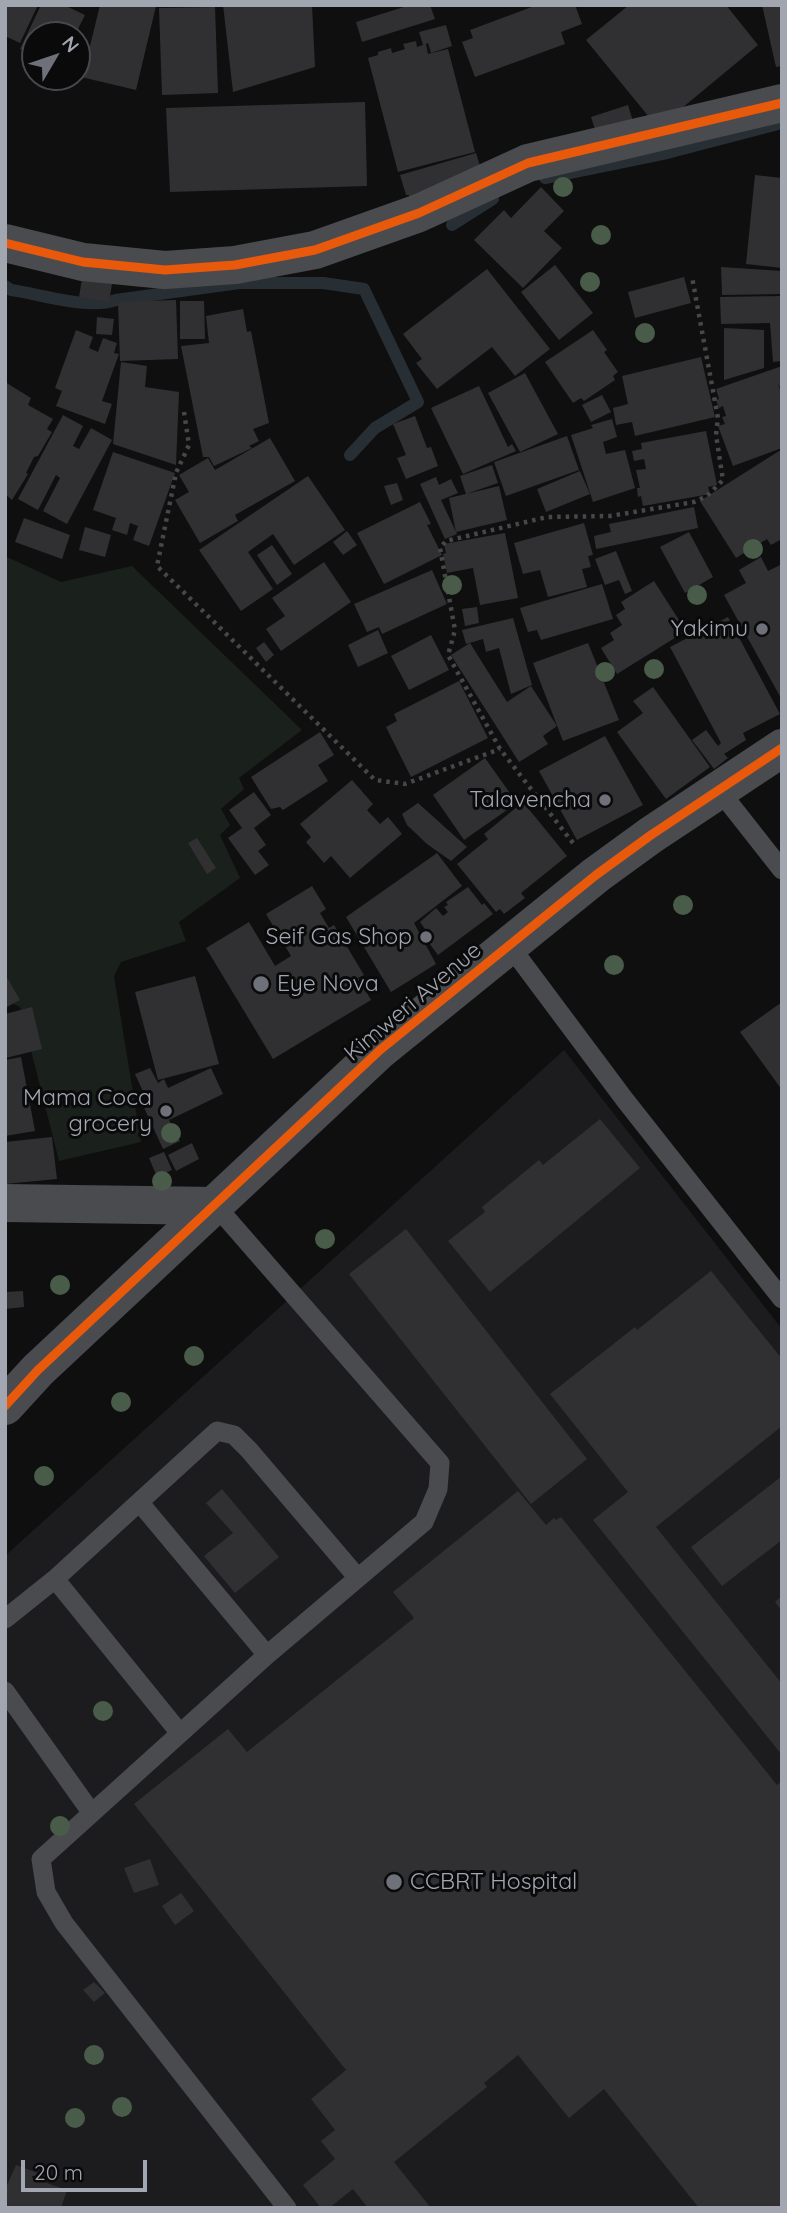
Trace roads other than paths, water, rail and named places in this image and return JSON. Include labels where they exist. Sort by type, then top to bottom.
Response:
[{"type":"street","points":[[5,243],[83,262],[164,270],[235,265],[315,250],[419,214],[528,163],[782,103]]},
{"type":"street","name":"Kimweri Avenue","points":[[5,1406],[38,1370],[380,1050],[596,875],[782,748]]},
{"type":"street","points":[[5,1203],[216,1206]]},
{"type":"lane","points":[[719,790],[782,870]]},
{"type":"lane","points":[[510,946],[625,1100],[782,1300]]},
{"type":"lane","points":[[216,1206],[440,1463],[438,1489],[424,1522],[179,1732],[41,1859],[46,1892],[64,1923],[287,2208]]},
{"type":"lane","points":[[5,1619],[55,1579],[217,1430],[234,1435],[249,1450],[358,1578]]},
{"type":"lane","points":[[140,1503],[267,1655]]},
{"type":"lane","points":[[55,1579],[179,1732]]},
{"type":"lane","points":[[5,1691],[91,1812]]},
{"type":"waterway","points":[[545,178],[667,153],[782,123]]},
{"type":"waterway","points":[[452,225],[493,199]]},
{"type":"waterway","points":[[5,286],[11,290],[92,303],[239,283],[323,283],[364,289],[418,402],[375,428],[350,455]]},
{"type":"place","name":"Yakimu","points":[[762,629]]},
{"type":"place","name":"Talavencha","points":[[605,800]]},
{"type":"place","name":"Seif Gas Shop","points":[[426,937]]},
{"type":"place","name":"Eye Nova","points":[[261,984]]},
{"type":"place","name":"Mama Coca grocery","points":[[166,1111]]},
{"type":"place","name":"CCBRT Hospital","points":[[394,1882]]}]
